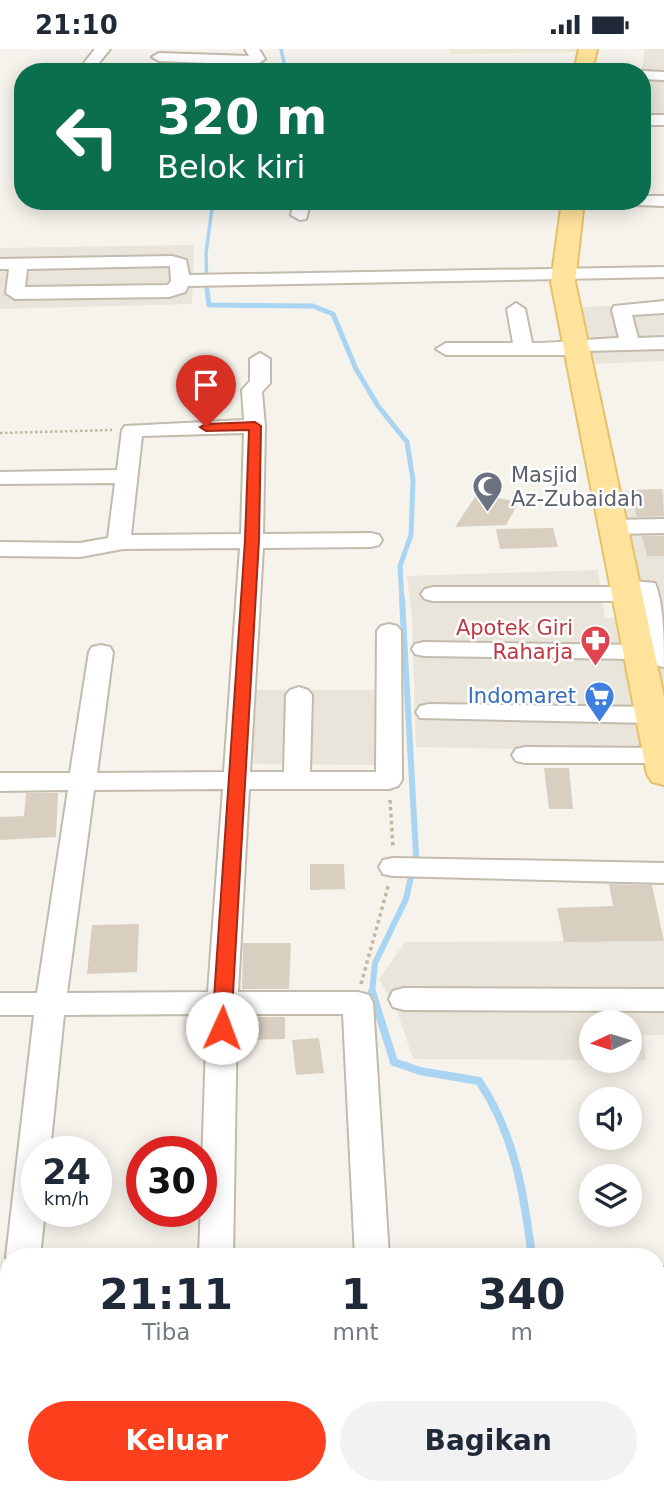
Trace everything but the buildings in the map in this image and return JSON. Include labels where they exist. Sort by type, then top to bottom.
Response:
[{"type":"main road","points":[[572,210],[563,274],[612,527],[640,589],[657,657],[651,715],[662,765]]},
{"type":"street","points":[[91,63],[103,49]]},
{"type":"street","points":[[158,57],[256,61],[252,49]]},
{"type":"street","points":[[198,281],[180,264],[172,261],[10,264],[8,294],[169,291],[198,281],[664,272]]},
{"type":"street","points":[[630,344],[621,310],[664,307]]},
{"type":"street","points":[[516,309],[524,349]]},
{"type":"street","points":[[446,349],[524,349],[664,343]]},
{"type":"street","points":[[216,1248],[222,1002],[252,540],[255,426],[252,390],[260,383],[260,359]]},
{"type":"street","points":[[119,542],[132,430],[255,426]]},
{"type":"street","points":[[0,478],[127,476]]},
{"type":"street","points":[[612,527],[664,526]]},
{"type":"street","points":[[0,549],[96,549],[119,542],[370,540]]},
{"type":"street","points":[[433,594],[640,589]]},
{"type":"street","points":[[0,782],[389,780],[389,631]]},
{"type":"street","points":[[424,649],[657,657]]},
{"type":"street","points":[[24,1248],[50,1004],[101,652]]},
{"type":"street","points":[[297,779],[299,695]]},
{"type":"street","points":[[429,712],[651,715]]},
{"type":"street","points":[[525,755],[662,765]]},
{"type":"street","points":[[407,867],[664,873]]},
{"type":"street","points":[[404,999],[664,1000]]},
{"type":"street","points":[[0,1005],[358,1003],[372,1248]]},
{"type":"path","points":[[0,433],[132,430]]},
{"type":"path","points":[[358,1003],[363,974],[407,867],[389,780]]},
{"type":"shaded area","points":[[449,49],[577,49],[578,52],[450,54]]},
{"type":"shaded area","points":[[645,49],[664,49],[664,117],[651,118],[651,63],[643,63]]},
{"type":"shaded area","points":[[194,245],[192,304],[0,309],[0,248]]},
{"type":"shaded area","points":[[664,304],[664,361],[592,364],[580,307]]},
{"type":"shaded area","points":[[664,490],[664,718],[614,491]]},
{"type":"shaded area","points":[[598,570],[605,618],[619,618],[644,751],[416,747],[412,618],[407,576]]},
{"type":"shaded area","points":[[253,690],[381,690],[381,765],[247,764]]},
{"type":"shaded area","points":[[664,941],[664,1035],[643,1035],[646,1060],[642,1060],[642,1010],[579,1010],[579,1060],[413,1059],[396,1008],[379,979],[405,942]]},
{"type":"waterway","points":[[281,49],[284,63]]},
{"type":"waterway","points":[[207,292],[206,253],[212,210]]},
{"type":"waterway","points":[[207,290],[209,305],[313,306],[333,314],[356,369],[378,406],[407,442],[413,480],[411,535],[400,566],[402,600]]},
{"type":"waterway","points":[[372,992],[375,963],[406,899],[416,855],[402,599]]},
{"type":"waterway","points":[[372,992],[394,1062],[420,1071],[479,1081],[501,1122],[516,1166],[531,1248]]},
{"type":"place","name":"Masjid Az-Zubaidah","points":[[488,514]]},
{"type":"place","name":"Apotek Giri Raharja","points":[[596,667]]},
{"type":"place","name":"Indomaret","points":[[599,723]]},
{"type":"route","points":[[206,427],[255,426],[252,540],[222,1028]]}]
